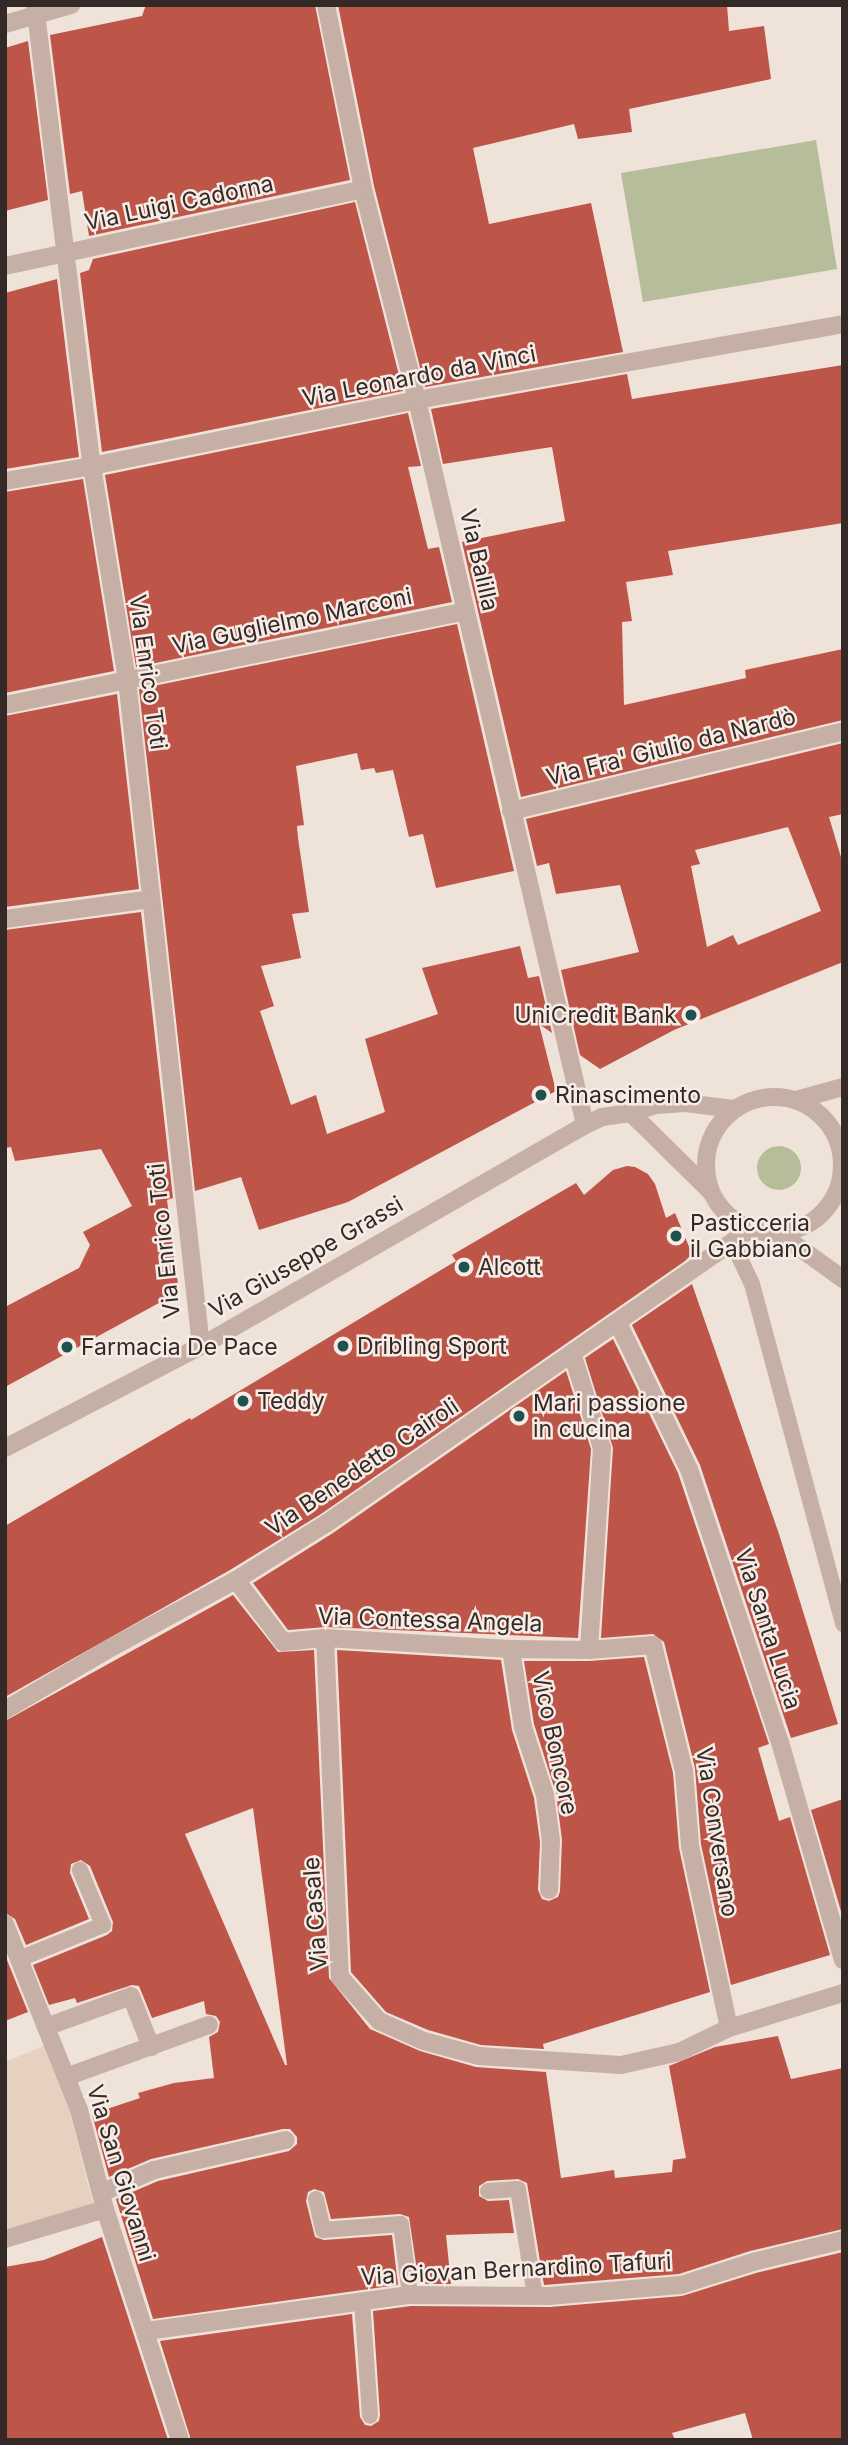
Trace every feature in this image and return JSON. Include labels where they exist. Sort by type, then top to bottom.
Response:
[{"type":"street","points":[[5,24],[36,10],[71,5]]},
{"type":"street","name":"Via Balilla","points":[[326,5],[363,189],[417,400],[585,1125]]},
{"type":"street","name":"Via Enrico Toti","points":[[36,10],[92,466],[127,680],[201,1346]]},
{"type":"street","name":"Via Luigi Cadorna","points":[[5,266],[363,189]]},
{"type":"street","name":"Via Leonardo da Vinci","points":[[5,481],[417,400],[843,324]]},
{"type":"street","name":"Via Guglielmo Marconi","points":[[5,705],[465,611]]},
{"type":"street","name":"Via Fra' Giulio da Nardò","points":[[511,811],[843,731]]},
{"type":"street","points":[[5,919],[151,899]]},
{"type":"street","points":[[796,1100],[843,1087]]},
{"type":"street","points":[[631,1113],[711,1193],[727,1214],[751,1229],[779,1233],[797,1229],[814,1220],[828,1207],[837,1192],[843,1165],[839,1144],[830,1124],[815,1109],[796,1100],[775,1096],[753,1099],[734,1109],[718,1126],[708,1147],[706,1170],[711,1193]]},
{"type":"street","name":"Via Giuseppe Grassi","points":[[5,1448],[201,1346],[602,1117],[631,1113],[656,1105],[685,1103],[734,1109]]},
{"type":"street","points":[[837,1192],[843,1213]]},
{"type":"street","name":"Via Benedetto Cairoli","points":[[5,1710],[105,1651],[236,1580],[338,1515],[618,1324],[751,1229]]},
{"type":"street","points":[[779,1233],[843,1279]]},
{"type":"street","name":"Via Santa Lucia","points":[[618,1324],[689,1468],[780,1742],[843,1960]]},
{"type":"street","points":[[572,1353],[602,1448],[589,1650]]},
{"type":"street","name":"Via Contessa Angela","points":[[236,1580],[283,1642],[325,1638],[511,1649],[589,1650],[653,1645]]},
{"type":"street","name":"Via Casale","points":[[325,1638],[340,1976],[379,2021],[424,2040],[479,2056],[621,2065],[679,2052],[729,2028],[843,1993]]},
{"type":"street","name":"Via Conversano","points":[[653,1645],[684,1771],[690,1846],[729,2028]]},
{"type":"street","name":"Vico Boncore","points":[[511,1649],[523,1727],[545,1795],[551,1841],[549,1890]]},
{"type":"street","name":"Via San Giovanni","points":[[5,1924],[79,2110],[103,2201],[180,2440]]},
{"type":"street","points":[[46,2026],[131,1996],[151,2046]]},
{"type":"street","points":[[66,2077],[209,2025]]},
{"type":"street","points":[[5,2239],[103,2201],[154,2170],[286,2140]]},
{"type":"street","name":"Via Giovan Bernardino Tafuri","points":[[146,2331],[410,2295],[535,2296],[681,2285],[753,2262],[843,2241]]},
{"type":"lane","points":[[733,1244],[752,1284],[843,1624]]},
{"type":"lane","points":[[19,1959],[103,1925],[80,1870]]},
{"type":"lane","points":[[488,2190],[518,2189],[535,2296]]},
{"type":"lane","points":[[316,2199],[323,2230],[401,2224],[410,2295]]},
{"type":"lane","points":[[362,2301],[370,2416]]},
{"type":"green space","points":[[816,140],[837,269],[643,302],[621,173]]},
{"type":"green space","points":[[779,1146],[794,1153],[801,1168],[794,1183],[779,1190],[764,1183],[757,1168],[764,1153]]},
{"type":"shaded area","points":[[44,2046],[70,2113],[95,2212],[5,2239],[5,2062]]},
{"type":"building","points":[[146,5],[315,5],[350,180],[89,236],[82,191],[70,194],[50,35],[142,16]]},
{"type":"building","points":[[338,5],[727,5],[729,31],[764,26],[771,79],[629,109],[632,132],[578,139],[574,124],[473,148],[489,224],[591,203],[623,352],[425,387],[374,186]]},
{"type":"building","points":[[28,41],[48,200],[5,211],[5,48]]},
{"type":"building","points":[[355,202],[403,391],[102,452],[80,273],[89,270],[93,259]]},
{"type":"building","points":[[57,279],[79,457],[5,469],[5,293]]},
{"type":"building","points":[[843,365],[843,523],[668,551],[673,575],[626,582],[632,621],[622,622],[624,705],[746,678],[745,670],[843,649],[843,720],[521,797],[462,542],[565,521],[552,447],[443,464],[431,409],[627,374],[632,399]]},
{"type":"building","points":[[408,413],[421,466],[408,467],[428,549],[439,547],[452,602],[136,667],[105,475]]},
{"type":"building","points":[[83,479],[114,671],[5,693],[5,492]]},
{"type":"building","points":[[457,624],[514,871],[436,888],[423,834],[409,837],[393,770],[376,773],[374,768],[361,770],[357,753],[296,766],[304,825],[297,826],[298,838],[309,912],[292,914],[301,958],[261,966],[274,1006],[260,1011],[291,1105],[316,1095],[327,1134],[385,1112],[365,1039],[438,1014],[422,968],[520,946],[528,978],[539,976],[552,1033],[539,1024],[556,1091],[348,1202],[259,1230],[241,1177],[195,1191],[139,689]]},
{"type":"building","points":[[117,694],[139,889],[5,907],[5,716]]},
{"type":"building","points":[[843,743],[843,814],[829,817],[843,864],[843,962],[674,1030],[600,1069],[580,1055],[561,970],[639,952],[620,885],[556,894],[549,863],[537,866],[526,819]],"holes":[[[788,827],[821,911],[738,945],[733,935],[707,947],[691,866],[700,864],[695,850]]]},
{"type":"building","points":[[141,912],[173,1198],[167,1200],[179,1292],[5,1387],[5,1307],[79,1268],[90,1245],[83,1232],[132,1206],[101,1149],[15,1161],[11,1147],[5,1148],[5,930]]},
{"type":"building","points":[[627,1166],[648,1174],[655,1184],[666,1218],[675,1213],[692,1254],[685,1261],[321,1514],[230,1570],[5,1697],[5,1526],[190,1418],[191,1420],[456,1261],[452,1255],[576,1183],[584,1195],[613,1170]]},
{"type":"building","points":[[692,1284],[779,1534],[838,1724],[791,1738],[700,1465],[632,1325]]},
{"type":"building","points":[[613,1339],[678,1473],[769,1744],[758,1748],[779,1821],[790,1817],[830,1955],[731,1985],[701,1844],[695,1768],[664,1642],[653,1634],[601,1638],[613,1448],[585,1358]]},
{"type":"building","points":[[566,1371],[591,1449],[578,1638],[326,1627],[288,1630],[253,1583],[333,1533]]},
{"type":"building","points":[[233,1595],[278,1652],[314,1650],[329,1978],[370,2029],[420,2051],[476,2067],[546,2072],[561,2178],[614,2170],[615,2178],[672,2172],[673,2160],[686,2158],[669,2066],[715,2047],[778,2036],[791,2079],[843,2068],[843,2229],[750,2251],[679,2274],[544,2285],[527,2183],[518,2179],[487,2181],[479,2186],[479,2196],[488,2201],[509,2200],[514,2233],[446,2235],[451,2284],[419,2284],[409,2217],[400,2214],[331,2219],[324,2192],[314,2189],[308,2192],[306,2201],[315,2237],[324,2240],[392,2235],[398,2285],[153,2319],[116,2199],[158,2181],[289,2151],[297,2144],[297,2137],[290,2129],[283,2129],[151,2159],[109,2177],[92,2114],[140,2098],[138,2093],[174,2083],[214,2078],[209,2037],[218,2032],[220,2022],[216,2016],[206,2014],[204,2001],[152,2018],[139,1986],[132,1985],[77,2003],[75,1998],[49,2005],[33,1965],[107,1935],[112,1931],[113,1922],[90,1866],[81,1860],[71,1864],[70,1873],[89,1919],[26,1945],[15,1919],[5,1913],[5,1721]],"holes":[[[253,1808],[287,2065],[185,1834]]]},
{"type":"building","points":[[337,1650],[501,1660],[512,1730],[534,1798],[540,1842],[538,1890],[542,1899],[549,1901],[558,1897],[560,1891],[562,1840],[556,1793],[534,1724],[524,1661],[589,1661],[644,1657],[673,1773],[679,1848],[710,1992],[543,2044],[544,2049],[481,2045],[428,2030],[386,2012],[351,1972]]},
{"type":"building","points":[[843,1799],[843,1918],[811,1810]]},
{"type":"building","points":[[5,1955],[28,2012],[5,2021]]},
{"type":"building","points":[[102,2237],[168,2440],[5,2440],[5,2267],[44,2260]]},
{"type":"building","points":[[843,2252],[843,2440],[753,2440],[745,2413],[672,2433],[675,2440],[191,2440],[160,2341],[352,2314],[360,2417],[365,2425],[371,2426],[379,2421],[380,2415],[373,2311],[411,2306],[550,2307],[682,2296],[756,2273]]},
{"type":"place","name":"UniCredit Bank","points":[[691,1015]]},
{"type":"place","name":"Rinascimento","points":[[541,1095]]},
{"type":"place","name":"Pasticceria il Gabbiano","points":[[676,1236]]},
{"type":"place","name":"Alcott","points":[[464,1267]]},
{"type":"place","name":"Dribling Sport","points":[[343,1346]]},
{"type":"place","name":"Farmacia De Pace","points":[[67,1347]]},
{"type":"place","name":"Teddy","points":[[243,1401]]},
{"type":"place","name":"Mari passione in cucina","points":[[519,1416]]}]
